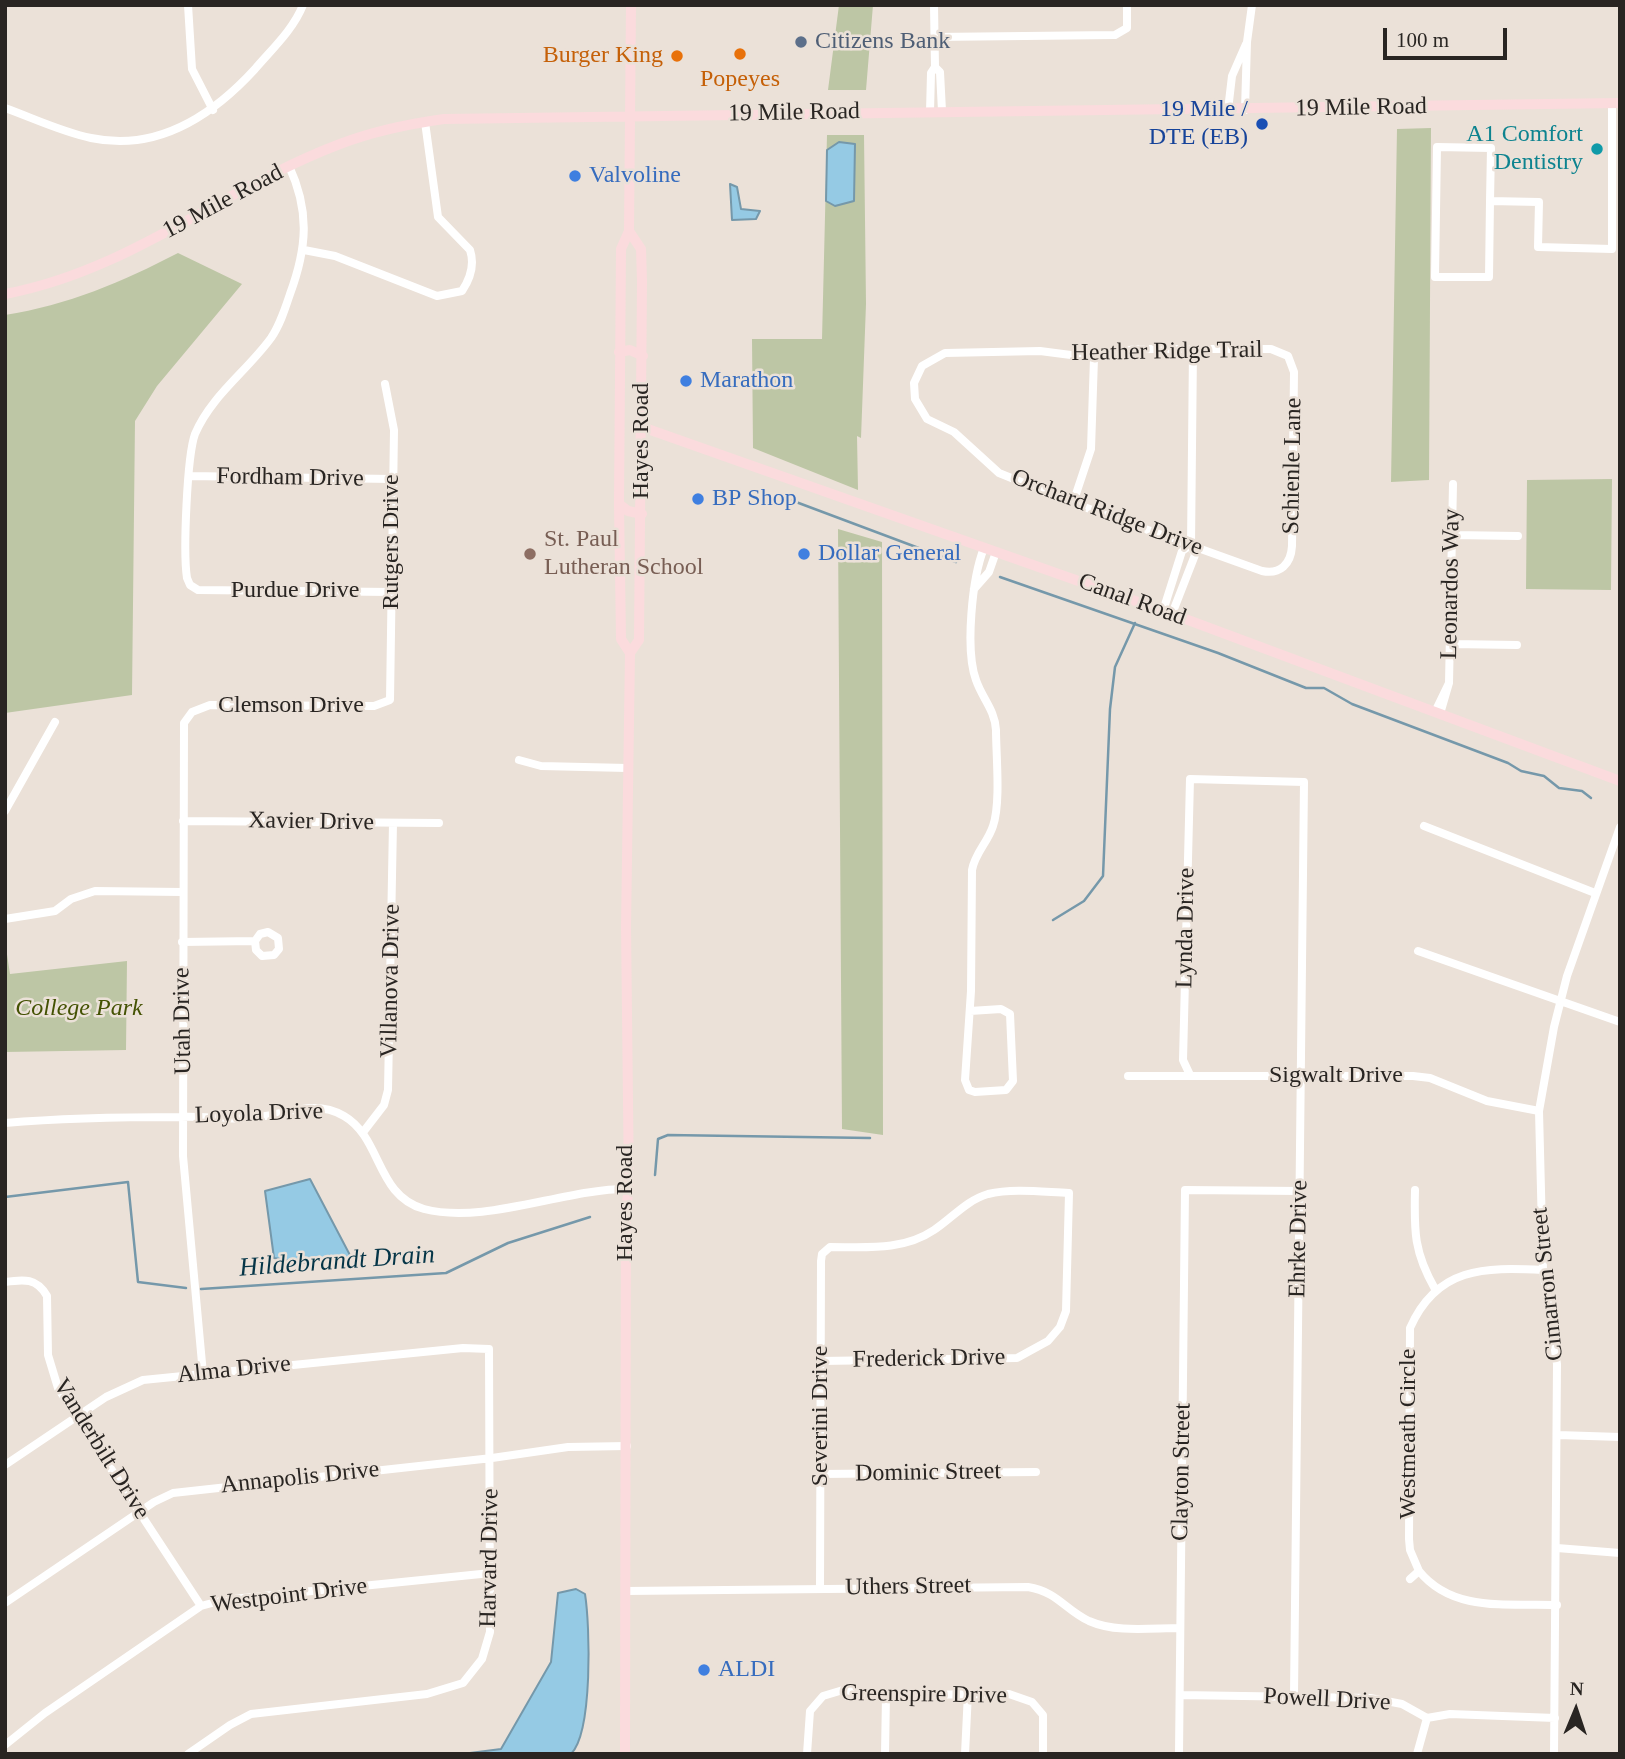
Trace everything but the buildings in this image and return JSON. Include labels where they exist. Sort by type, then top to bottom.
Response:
[{"type":"street","points":[[188,5],[191,69],[213,110]]},
{"type":"street","points":[[5,108],[78,135],[127,142],[167,133],[213,110],[236,90],[292,26],[303,5]]},
{"type":"street","name":"Hayes Road","points":[[630,653],[621,639],[619,352],[621,249],[629,231],[631,5]]},
{"type":"street","points":[[934,5],[935,67],[931,73],[936,112]]},
{"type":"street","points":[[934,37],[1115,35],[1125,31],[1127,5]]},
{"type":"street","points":[[1245,110],[1247,41],[1252,5]]},
{"type":"street","points":[[1228,110],[1232,76],[1247,41]]},
{"type":"street","points":[[1490,201],[1539,202],[1538,247],[1612,249],[1616,103]]},
{"type":"street","name":"19 Mile Road","points":[[5,294],[52,283],[106,264],[289,166],[365,135],[425,122],[482,117],[1245,110],[1616,103]]},
{"type":"street","points":[[304,250],[335,256],[437,296],[462,291],[469,281],[473,258],[470,250],[438,217],[425,122]]},
{"type":"street","points":[[1437,146],[1491,148],[1490,201],[1489,277],[1435,276],[1437,146]]},
{"type":"street","points":[[189,476],[191,448],[203,418],[271,338],[284,312],[304,250],[304,210],[289,166]]},
{"type":"street","name":"Hayes Road","points":[[625,1754],[626,1207],[629,1189],[627,768],[630,653],[639,640],[643,356],[641,249],[629,231]]},
{"type":"street","points":[[1168,612],[1195,555],[1191,545],[1193,349]]},
{"type":"street","name":"Heather Ridge Trail","points":[[922,366],[933,358],[950,353],[1041,351],[1094,358],[1131,350],[1276,349],[1288,356]]},
{"type":"street","points":[[619,352],[631,350],[643,356]]},
{"type":"street","name":"Schienle Lane","points":[[1277,571],[1288,563],[1292,552],[1294,372],[1288,356]]},
{"type":"street","points":[[1073,503],[1091,449],[1094,358]]},
{"type":"street","name":"Orchard Ridge Drive","points":[[922,366],[916,377],[914,394],[918,409],[927,419],[954,432],[993,469],[1073,503],[1262,571],[1277,571]]},
{"type":"street","name":"Rutgers Drive","points":[[385,384],[394,430],[390,700]]},
{"type":"street","name":"Canal Road","points":[[642,427],[1168,612],[1620,781]]},
{"type":"street","name":"Fordham Drive","points":[[189,476],[392,479]]},
{"type":"street","name":"Purdue Drive","points":[[189,476],[186,570],[190,585],[198,590],[391,592]]},
{"type":"street","name":"Leonardos Way","points":[[1438,713],[1448,683],[1451,644],[1453,484]]},
{"type":"street","points":[[619,504],[628,511],[642,514]]},
{"type":"street","points":[[1453,536],[1518,536]]},
{"type":"street","points":[[1168,612],[1182,551],[1191,545]]},
{"type":"street","points":[[970,1011],[1001,1009],[1012,1018],[1013,1081],[1006,1090],[975,1092],[966,1084],[965,1042],[970,1011],[972,870],[976,856],[993,827],[995,799],[995,721],[973,671],[970,611],[976,568],[984,548]]},
{"type":"street","points":[[974,589],[989,572],[996,552]]},
{"type":"street","points":[[1451,644],[1517,646]]},
{"type":"street","name":"Clemson Drive","points":[[192,712],[210,705],[374,706],[390,700]]},
{"type":"street","name":"Utah Drive","points":[[192,712],[184,723],[182,735],[181,942],[185,1192],[203,1374]]},
{"type":"street","points":[[5,811],[55,722]]},
{"type":"street","points":[[519,760],[541,766],[627,768]]},
{"type":"street","name":"Ehrke Drive","points":[[1190,779],[1304,782],[1294,1696]]},
{"type":"street","name":"Lynda Drive","points":[[1190,779],[1183,1060],[1190,1074]]},
{"type":"street","name":"Xavier Drive","points":[[183,821],[439,823]]},
{"type":"street","name":"Villanova Drive","points":[[364,1131],[380,1111],[388,1090],[393,823]]},
{"type":"street","points":[[1424,826],[1595,893]]},
{"type":"street","name":"Cimarron Street","points":[[1554,1754],[1558,1435],[1556,1355],[1543,1270],[1539,1111],[1560,1001],[1595,893],[1620,827]]},
{"type":"street","points":[[5,919],[55,911],[71,899],[95,891],[182,892]]},
{"type":"street","points":[[181,942],[255,941]]},
{"type":"street","points":[[1418,951],[1620,1022]]},
{"type":"street","name":"Sigwalt Drive","points":[[1128,1076],[1177,1078],[1190,1074],[1301,1077],[1396,1075],[1430,1078],[1487,1101],[1539,1111]]},
{"type":"street","name":"Loyola Drive","points":[[5,1123],[184,1116],[249,1119],[309,1107],[323,1108],[346,1117],[364,1131]]},
{"type":"street","points":[[364,1131],[393,1191],[404,1200],[424,1209],[456,1212],[555,1202],[577,1192],[629,1189]]},
{"type":"street","name":"Clayton Street","points":[[1180,1754],[1185,1190],[1300,1191]]},
{"type":"street","points":[[1415,1190],[1414,1232],[1417,1254],[1435,1289],[1460,1276],[1485,1270],[1543,1270]]},
{"type":"street","name":"Severini Drive","points":[[820,1588],[822,1254],[830,1247],[880,1247],[910,1242],[929,1233],[960,1208],[988,1194],[1069,1193]]},
{"type":"street","name":"Frederick Drive","points":[[821,1361],[1005,1359],[1041,1348],[1060,1327],[1066,1311],[1069,1193]]},
{"type":"street","name":"Vanderbilt Drive","points":[[5,1282],[37,1282],[47,1296],[50,1366],[58,1388],[201,1606]]},
{"type":"street","name":"Westmeath Circle","points":[[1419,1571],[1410,1550],[1409,1539],[1409,1341],[1416,1315],[1435,1289]]},
{"type":"street","name":"Alma Drive","points":[[5,1465],[127,1385],[203,1374],[463,1348],[486,1348]]},
{"type":"street","name":"Harvard Drive","points":[[188,1754],[230,1725],[262,1712],[427,1694],[463,1683],[482,1659],[490,1632],[491,1573],[491,1354],[486,1348]]},
{"type":"street","points":[[1558,1435],[1620,1437]]},
{"type":"street","name":"Annapolis Drive","points":[[5,1603],[140,1511],[163,1497],[185,1490],[492,1458],[568,1447],[627,1446]]},
{"type":"street","name":"Dominic Street","points":[[820,1474],[1036,1472]]},
{"type":"street","points":[[1557,1548],[1620,1553]]},
{"type":"street","points":[[1409,1579],[1419,1571],[1429,1583],[1460,1601],[1556,1605]]},
{"type":"street","name":"Westpoint Drive","points":[[5,1745],[45,1713],[201,1606],[223,1600],[491,1573]]},
{"type":"street","name":"Uthers Street","points":[[625,1591],[1028,1587],[1049,1592],[1076,1614],[1099,1625],[1180,1628]]},
{"type":"street","name":"Greenspire Drive","points":[[807,1754],[810,1711],[823,1696],[843,1690],[887,1695],[1009,1694],[1032,1702],[1043,1716],[1043,1754]]},
{"type":"street","points":[[965,1754],[968,1693]]},
{"type":"street","points":[[885,1754],[887,1695]]},
{"type":"street","name":"Powell Drive","points":[[1180,1695],[1385,1700],[1420,1712],[1427,1718]]},
{"type":"street","points":[[1417,1754],[1427,1718],[1450,1714],[1555,1718]]},
{"type":"green space","points":[[839,5],[873,5],[866,90],[828,90]]},
{"type":"green space","points":[[1431,128],[1429,480],[1391,482],[1397,129]]},
{"type":"green space","points":[[827,135],[864,135],[866,304],[861,438],[857,436],[858,490],[753,448],[752,339],[822,339]]},
{"type":"green space","points":[[178,253],[242,284],[157,386],[135,421],[132,695],[5,713],[5,315],[73,299],[136,274]]},
{"type":"green space","points":[[1612,479],[1611,590],[1526,589],[1527,480]]},
{"type":"green space","points":[[838,529],[882,542],[883,1135],[842,1129]]},
{"type":"green space","name":"College Park","points":[[5,941],[10,974],[127,961],[126,1050],[5,1052]]},
{"type":"water","points":[[839,142],[855,144],[854,201],[835,206],[826,201],[827,150]]},
{"type":"water","points":[[730,184],[737,187],[741,209],[760,211],[756,219],[732,220]]},
{"type":"water","points":[[310,1179],[352,1259],[304,1263],[274,1258],[265,1191]]},
{"type":"water","points":[[576,1589],[585,1594],[588,1677],[583,1724],[571,1754],[462,1754],[501,1749],[551,1662],[558,1593]]},
{"type":"waterway","points":[[780,496],[956,562]]},
{"type":"waterway","points":[[1000,577],[1218,653],[1306,688],[1324,688],[1352,704],[1508,763],[1521,771],[1544,776],[1559,788],[1582,791],[1591,798]]},
{"type":"waterway","name":"Hildebrandt Drain","points":[[1053,920],[1084,901],[1103,876],[1110,709],[1115,667],[1135,623]]},
{"type":"waterway","name":"Hildebrandt Drain","points":[[655,1175],[658,1139],[668,1135],[870,1138]]},
{"type":"waterway","name":"Hildebrandt Drain","points":[[5,1197],[128,1182],[138,1282],[186,1288]]},
{"type":"waterway","name":"Hildebrandt Drain","points":[[201,1289],[446,1273],[508,1243],[590,1217]]},
{"type":"place","name":"Citizens Bank","points":[[801,42]]},
{"type":"place","name":"Popeyes","points":[[740,54]]},
{"type":"place","name":"Burger King","points":[[677,56]]},
{"type":"place","name":"19 Mile / DTE (EB)","points":[[1262,124]]},
{"type":"place","name":"A1 Comfort Dentistry","points":[[1597,149]]},
{"type":"place","name":"Valvoline","points":[[575,176]]},
{"type":"place","name":"Marathon","points":[[686,381]]},
{"type":"place","name":"BP Shop","points":[[698,499]]},
{"type":"place","name":"St. Paul Lutheran School","points":[[530,554]]},
{"type":"place","name":"Dollar General","points":[[804,554]]},
{"type":"place","name":"ALDI","points":[[704,1670]]}]
